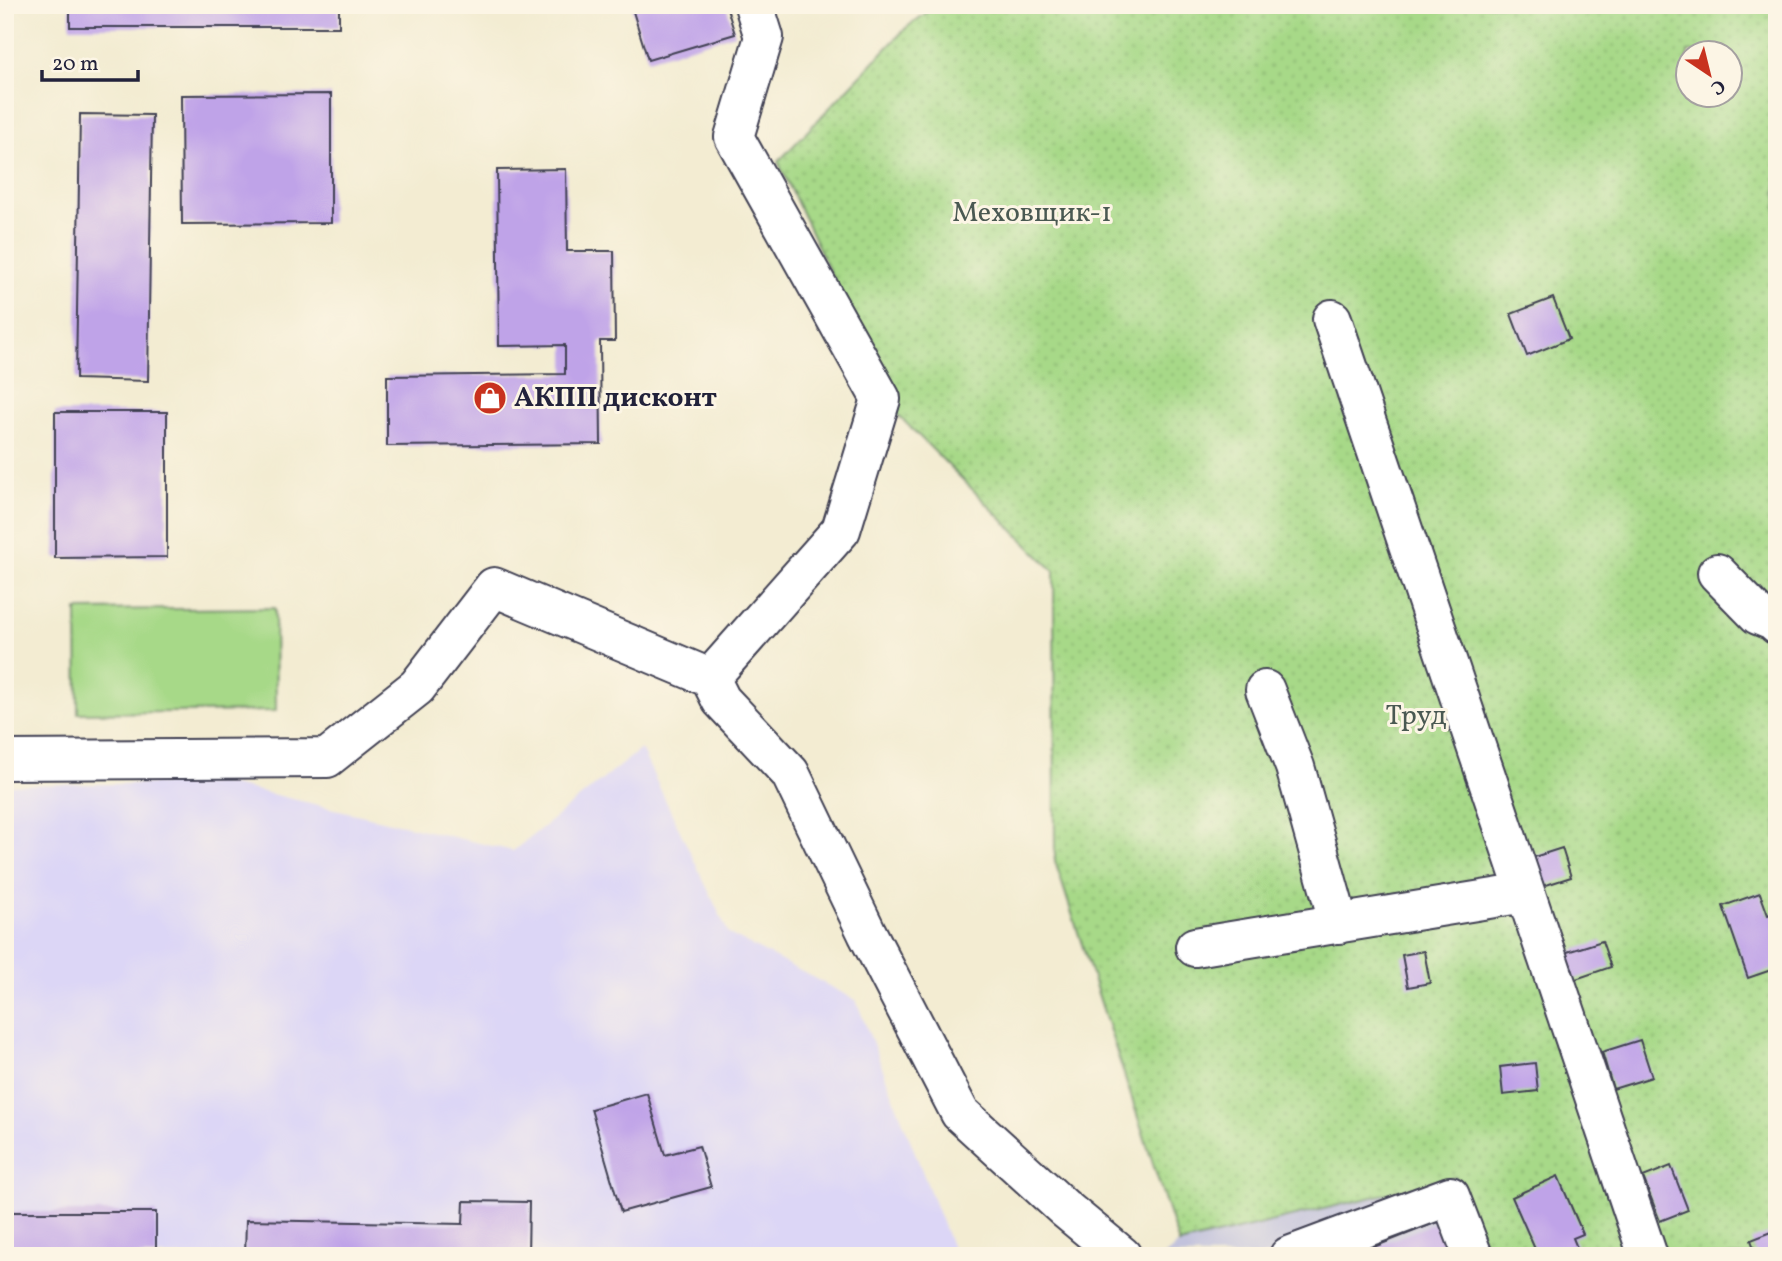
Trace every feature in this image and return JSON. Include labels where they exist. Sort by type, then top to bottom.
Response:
[{"type":"lane","points":[[710,678],[841,530],[881,398],[734,137],[764,37],[754,5]]},
{"type":"lane","points":[[1332,319],[1648,1256]]},
{"type":"lane","points":[[1717,573],[1758,615],[1775,621],[1777,625]]},
{"type":"lane","points":[[5,760],[327,758],[417,687],[494,587],[710,678],[721,700],[790,773],[867,933],[960,1113],[1064,1208],[1122,1256]]},
{"type":"lane","points":[[1265,690],[1295,767],[1339,923]]},
{"type":"lane","points":[[1195,947],[1525,893]]},
{"type":"lane","points":[[1289,1256],[1450,1196],[1473,1256]]},
{"type":"shaded area","points":[[641,749],[729,934],[856,1000],[955,1256],[5,1256],[5,785],[224,783],[513,851]]},
{"type":"shaded area","points":[[1456,1176],[1491,1256],[1164,1256],[1179,1244]]},
{"type":"green space","name":"Труд","points":[[937,5],[1777,5],[1777,1256],[1491,1256],[1456,1177],[1179,1244],[1055,861],[1054,571],[897,414],[778,162],[906,28]]},
{"type":"green space","points":[[275,608],[276,711],[78,713],[77,610]]},
{"type":"building","points":[[70,5],[339,5],[339,27],[70,27]]},
{"type":"building","points":[[631,5],[726,5],[735,34],[648,60]]},
{"type":"building","points":[[331,94],[331,223],[182,224],[181,95]]},
{"type":"building","points":[[80,114],[152,115],[148,381],[76,379]]},
{"type":"building","points":[[566,169],[567,251],[614,251],[615,341],[600,341],[601,444],[387,446],[387,376],[565,374],[565,345],[499,346],[497,170]]},
{"type":"building","points":[[1553,298],[1569,339],[1527,356],[1511,314]]},
{"type":"building","points":[[55,412],[167,412],[167,557],[55,558]]},
{"type":"building","points":[[1562,848],[1571,877],[1540,887],[1531,858]]},
{"type":"building","points":[[1760,893],[1768,915],[1777,912],[1777,968],[1748,978],[1723,906]]},
{"type":"building","points":[[1602,941],[1611,967],[1573,980],[1564,953]]},
{"type":"building","points":[[1424,951],[1430,983],[1408,987],[1402,955]]},
{"type":"building","points":[[1640,1040],[1652,1077],[1613,1089],[1602,1052]]},
{"type":"building","points":[[1535,1063],[1538,1091],[1503,1095],[1500,1067]]},
{"type":"building","points":[[647,1093],[665,1155],[699,1146],[711,1187],[621,1212],[591,1109]]},
{"type":"building","points":[[1671,1166],[1688,1210],[1660,1221],[1643,1177]]},
{"type":"building","points":[[1558,1176],[1583,1234],[1573,1238],[1578,1250],[1564,1256],[1538,1256],[1512,1197]]},
{"type":"building","points":[[464,1201],[529,1202],[528,1256],[245,1256],[246,1220],[463,1224]]},
{"type":"building","points":[[8,1212],[156,1212],[156,1256],[8,1256]]},
{"type":"building","points":[[1445,1219],[1459,1256],[1351,1256]]},
{"type":"building","points":[[1777,1230],[1777,1256],[1757,1256],[1751,1240]]},
{"type":"place","name":"АКПП дисконт","points":[[490,398]]},
{"type":"park label","name":"Меховщик-1","points":[[1032,213]]}]
